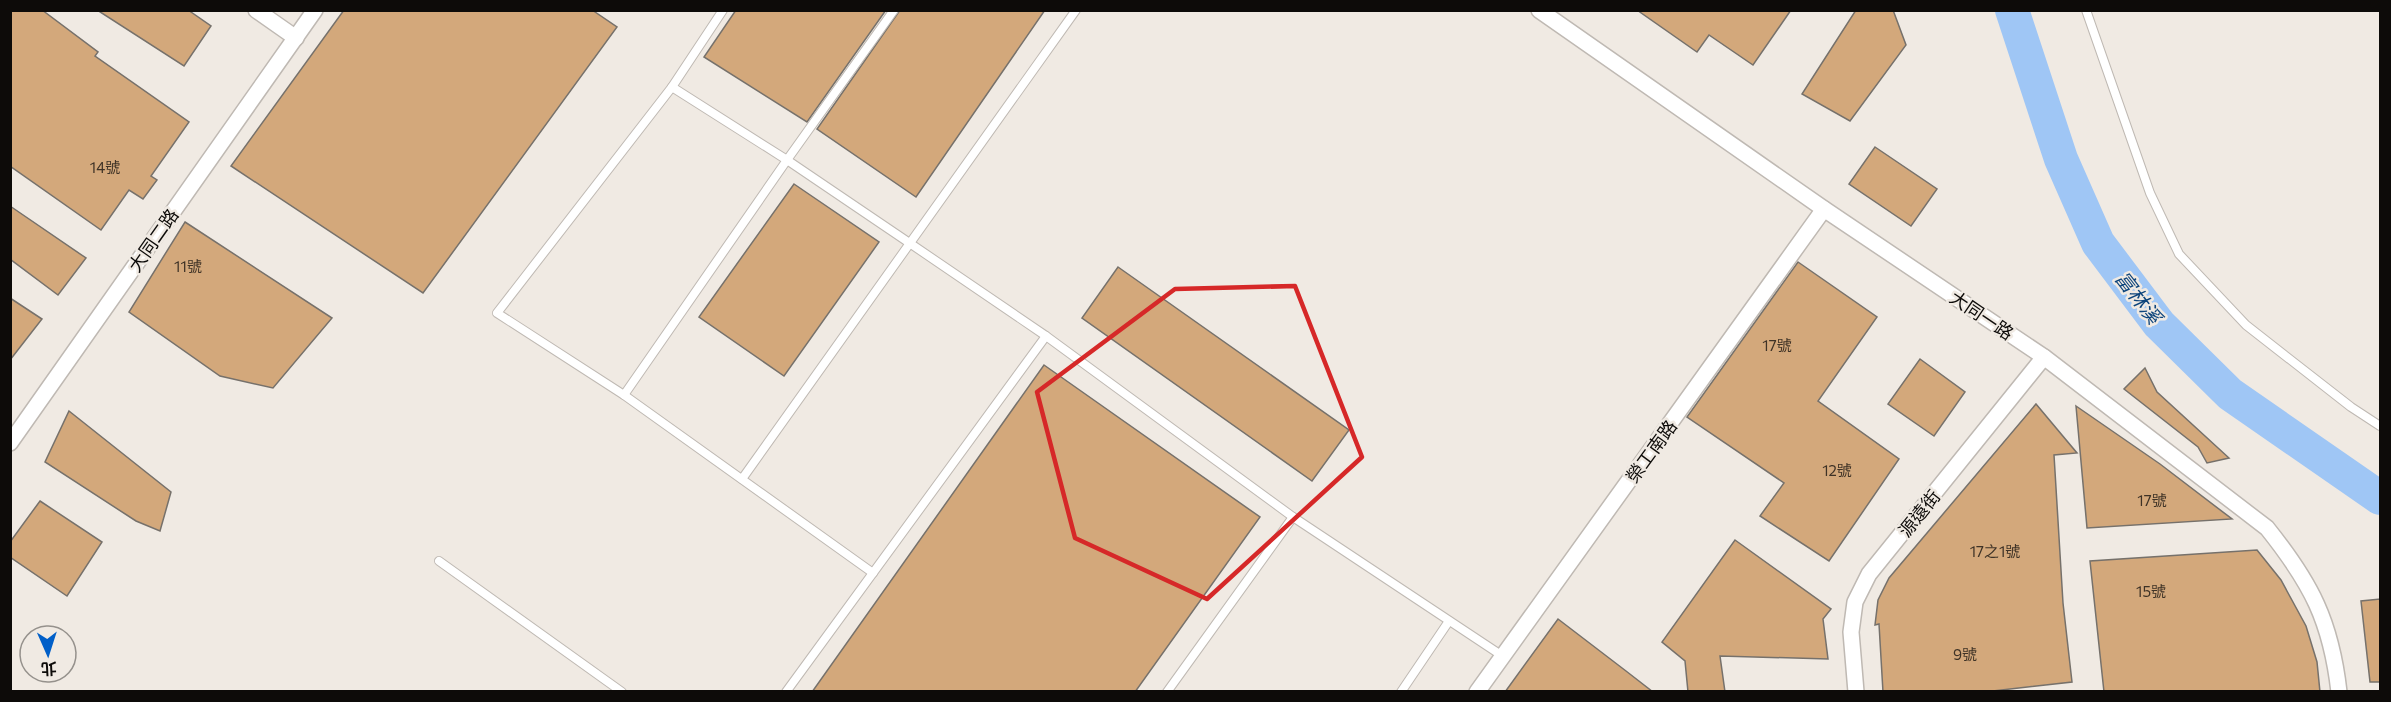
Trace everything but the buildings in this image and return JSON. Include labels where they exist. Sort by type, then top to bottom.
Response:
[{"type":"street","points":[[256,10],[296,38]]},
{"type":"street","name":"大同二路","points":[[10,443],[315,10]]},
{"type":"street","name":"大同一路","points":[[1539,10],[1824,209],[2044,357],[2266,528],[2294,562],[2323,615],[2335,655],[2339,692]]},
{"type":"street","name":"榮工南路","points":[[1477,692],[1824,209]]},
{"type":"street","name":"源遠街","points":[[1856,692],[1851,632],[1855,602],[1869,574],[2044,357]]},
{"type":"lane","points":[[723,10],[672,87],[497,312],[624,395],[873,573]]},
{"type":"lane","points":[[624,395],[894,10]]},
{"type":"lane","points":[[742,479],[1076,10]]},
{"type":"lane","points":[[2086,10],[2150,193],[2179,254],[2246,325],[2351,407],[2380,426]]},
{"type":"lane","points":[[672,87],[787,160],[1046,336],[1293,517],[1504,657]]},
{"type":"lane","points":[[786,692],[1046,336]]},
{"type":"lane","points":[[1167,692],[1293,517]]},
{"type":"lane","points":[[439,561],[622,692]]},
{"type":"lane","points":[[1401,692],[1449,621]]},
{"type":"highlighted area","points":[[1295,286],[1362,457],[1207,599],[1075,538],[1037,392],[1175,289]]},
{"type":"waterway","name":"富林溪","points":[[2012,10],[2061,159],[2098,243],[2159,324],[2230,394],[2380,498]]}]
